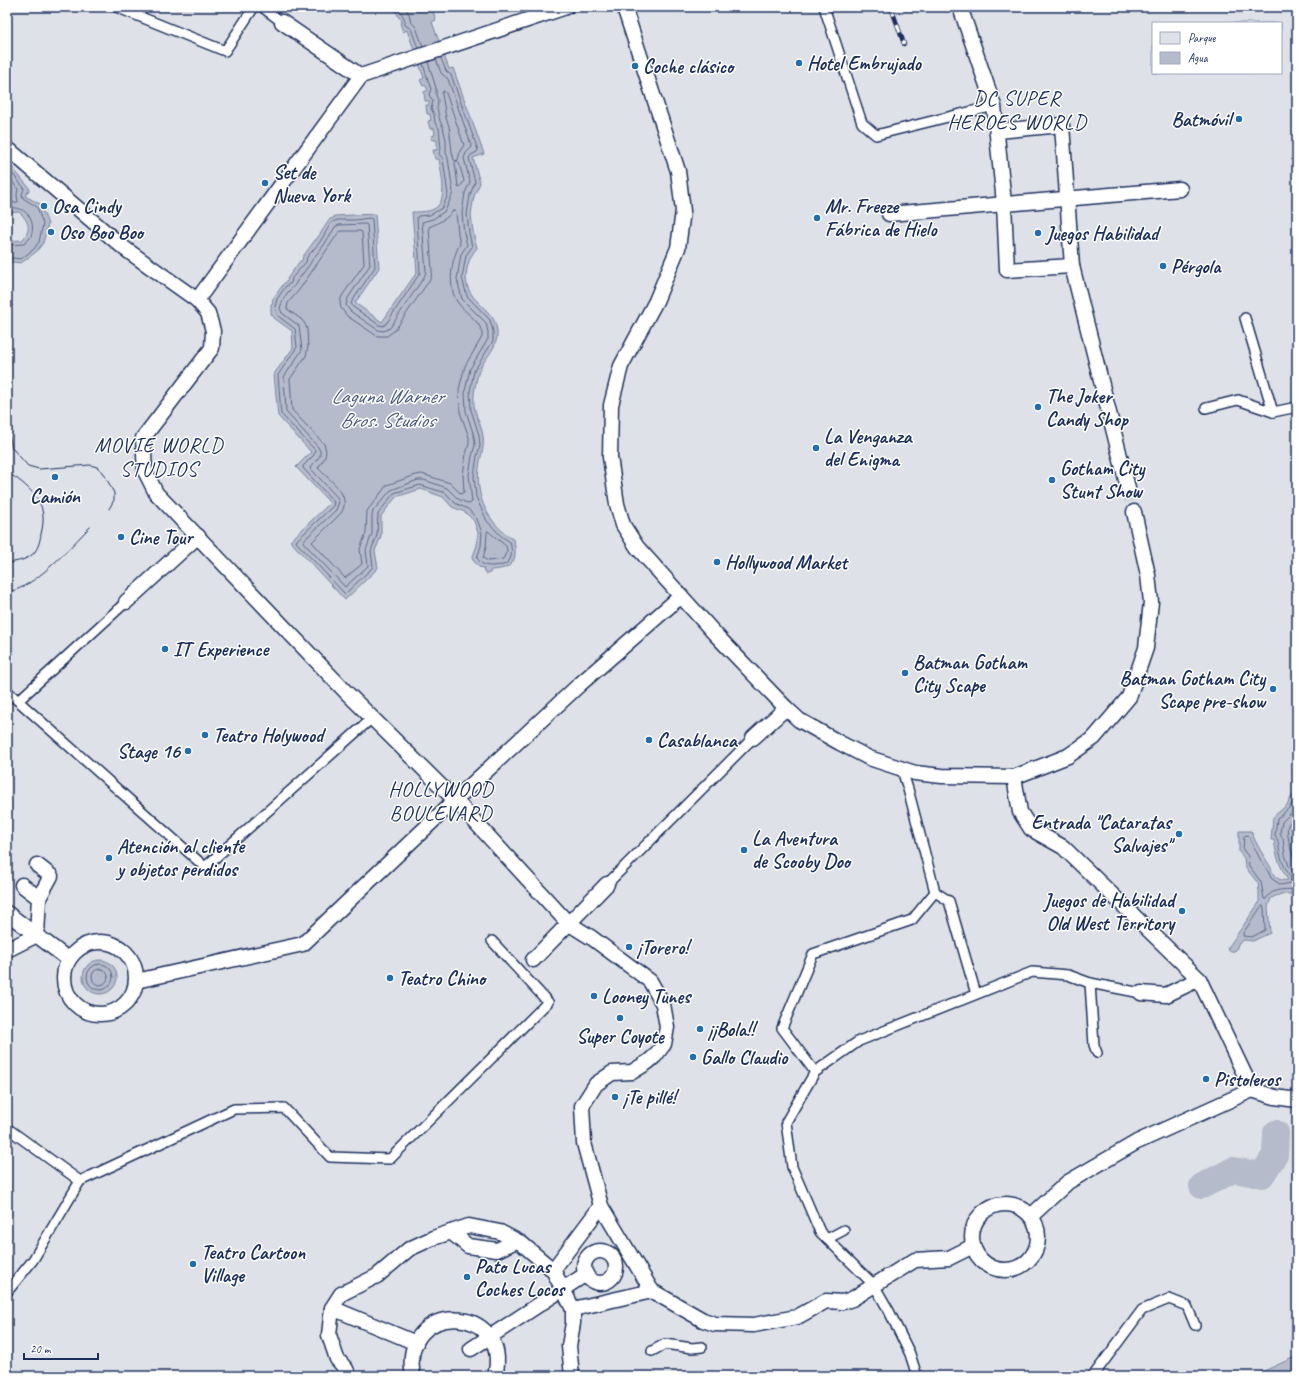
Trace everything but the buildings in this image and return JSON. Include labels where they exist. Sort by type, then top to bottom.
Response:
[{"type":"street","points":[[197,300],[361,76],[566,7]]},
{"type":"street","points":[[624,7],[678,171],[683,211],[678,248],[656,301],[621,366],[611,405],[610,457],[617,504],[622,525],[637,547],[786,708],[799,720],[840,744],[869,758],[915,773],[942,776],[1014,777],[1068,756],[1094,738],[1129,696],[1146,648],[1151,602],[1148,575],[1134,512]]},
{"type":"street","points":[[960,7],[994,106],[1004,203],[1007,270],[1072,266]]},
{"type":"street","points":[[282,22],[361,76]]},
{"type":"street","points":[[997,131],[1062,125],[1072,266],[1128,488]]},
{"type":"street","points":[[7,148],[124,248],[197,300],[208,313],[213,331],[212,348],[142,438],[145,471],[156,493],[372,718],[455,800],[568,923],[592,938],[650,981],[663,1004],[667,1027],[664,1044],[655,1056],[632,1072],[612,1073],[596,1084],[582,1106],[584,1143],[601,1206],[652,1291],[703,1320],[715,1324],[754,1325],[797,1317],[826,1301],[843,1302],[852,1299],[915,1260],[949,1258],[973,1246]]},
{"type":"street","points":[[889,214],[1180,189]]},
{"type":"street","points":[[126,602],[198,536]]},
{"type":"street","points":[[136,982],[303,944],[579,685],[681,596]]},
{"type":"street","points":[[753,738],[786,708]]},
{"type":"street","points":[[1014,777],[1020,812],[1031,829],[1063,847],[1199,979],[1252,1090]]},
{"type":"street","points":[[37,865],[51,876],[39,898],[37,935]]},
{"type":"street","points":[[533,960],[607,884]]},
{"type":"street","points":[[22,885],[39,898]]},
{"type":"street","points":[[7,913],[68,959]]},
{"type":"street","points":[[8,949],[37,935]]},
{"type":"street","points":[[99,941],[111,943],[122,948],[130,958],[135,969],[136,982],[133,993],[126,1003],[117,1010],[106,1014],[94,1014],[82,1010],[73,1003],[63,982],[64,970],[68,959],[76,949],[87,943],[99,941]]},
{"type":"street","points":[[1141,993],[1166,995],[1199,979]]},
{"type":"street","points":[[1031,1216],[1068,1182],[1137,1142],[1252,1090],[1275,1097],[1297,1100]]},
{"type":"street","points":[[1000,1204],[1012,1205],[1022,1209],[1031,1216],[1036,1225],[1038,1236],[1037,1246],[1032,1256],[1025,1263],[1016,1268],[1005,1270],[995,1268],[985,1263],[978,1256],[973,1246],[972,1235],[975,1224],[981,1214],[990,1207],[1000,1204]]},
{"type":"street","points":[[553,1270],[601,1206]]},
{"type":"street","points":[[349,1376],[346,1369],[337,1359],[329,1335],[332,1308],[341,1294],[377,1276],[409,1249],[433,1238],[469,1226],[500,1232],[522,1243],[553,1270],[564,1288],[573,1308],[573,1323],[569,1346],[572,1376]]},
{"type":"street","points":[[452,1232],[468,1246],[497,1250],[516,1241]]},
{"type":"street","points":[[614,1258],[627,1249]]},
{"type":"street","points":[[600,1250],[608,1252],[614,1258],[616,1266],[614,1274],[608,1281],[600,1283],[591,1280],[586,1274],[584,1266],[586,1258],[592,1252],[600,1250]]},
{"type":"street","points":[[472,1349],[586,1274]]},
{"type":"street","points":[[573,1308],[652,1291]]},
{"type":"street","points":[[332,1308],[416,1343]]},
{"type":"street","points":[[413,1376],[411,1361],[416,1343],[422,1333],[434,1324],[449,1319],[464,1320],[478,1326],[490,1336],[497,1350],[498,1365],[495,1376]]},
{"type":"lane","points":[[116,7],[225,52],[254,7]]},
{"type":"lane","points":[[262,7],[282,22]]},
{"type":"lane","points":[[824,7],[862,123],[876,135],[994,106]]},
{"type":"lane","points":[[1245,318],[1273,412]]},
{"type":"lane","points":[[1206,408],[1238,400],[1273,412],[1297,407]]},
{"type":"lane","points":[[19,700],[126,602]]},
{"type":"lane","points":[[7,691],[19,700],[205,867],[372,718]]},
{"type":"lane","points":[[607,884],[753,738]]},
{"type":"lane","points":[[902,770],[935,892],[949,901],[976,994]]},
{"type":"lane","points":[[815,1072],[782,1028],[813,954],[912,920],[935,892]]},
{"type":"lane","points":[[7,1292],[33,1260],[80,1181],[234,1110],[284,1108],[330,1157],[390,1159],[548,1002],[492,941]]},
{"type":"lane","points":[[520,971],[533,960]]},
{"type":"lane","points":[[917,1376],[910,1354],[889,1311],[874,1285],[820,1232],[792,1167],[786,1122],[815,1072],[860,1041],[1032,972],[1068,975],[1090,983],[1141,993]]},
{"type":"lane","points":[[1090,983],[1094,1045],[1097,1052]]},
{"type":"lane","points":[[7,1128],[80,1181]]},
{"type":"lane","points":[[827,1239],[844,1230]]},
{"type":"lane","points":[[1093,1376],[1142,1310],[1169,1299],[1187,1306],[1195,1325]]},
{"type":"lane","points":[[652,1351],[665,1344],[692,1348],[702,1347]]},
{"type":"green space","points":[[7,7],[1297,7],[1297,1376],[7,1376]]},
{"type":"water","name":"Laguna Warner Bros. Studios","points":[[397,7],[430,7],[431,12],[433,11],[436,20],[432,22],[449,69],[453,68],[484,154],[473,158],[480,183],[474,196],[471,214],[477,248],[469,263],[466,280],[468,289],[495,322],[497,337],[493,349],[480,369],[474,392],[474,406],[482,429],[483,440],[478,479],[479,490],[486,509],[497,526],[514,540],[515,553],[509,566],[491,570],[490,573],[486,574],[483,568],[479,567],[472,559],[477,545],[478,533],[474,521],[465,512],[452,507],[443,497],[421,489],[396,497],[381,516],[381,536],[375,551],[378,568],[345,600],[290,541],[330,503],[296,467],[311,452],[278,416],[274,374],[293,348],[292,331],[274,318],[271,314],[271,304],[273,301],[272,300],[303,259],[302,258],[330,219],[334,218],[334,216],[375,214],[379,268],[355,303],[382,322],[417,272],[412,212],[426,211],[435,208],[440,203],[443,190],[439,159],[435,159],[433,150],[437,150],[437,140],[432,140],[431,136],[435,135],[434,128],[430,129],[428,121],[431,120],[430,114],[427,114],[426,105],[429,105],[429,101],[425,101],[424,92],[428,90],[425,85],[423,86],[420,80],[424,78],[407,30],[403,32],[400,23],[402,22],[401,18],[399,18],[395,9]]},
{"type":"water","points":[[7,161],[30,189],[25,196],[40,204],[48,224],[43,243],[36,252],[21,263],[13,262],[7,264],[7,241],[22,240],[27,233],[28,226],[27,222],[19,212],[7,213]]},
{"type":"water","points":[[1297,791],[1297,894],[1281,894],[1271,898],[1268,907],[1270,933],[1253,941],[1244,940],[1238,944],[1236,950],[1231,952],[1227,949],[1259,903],[1258,883],[1245,867],[1244,858],[1239,852],[1239,831],[1251,831],[1257,845],[1275,876],[1282,880],[1288,880],[1282,870],[1274,840],[1271,840],[1273,817],[1287,805]]},
{"type":"water","points":[[103,960],[112,965],[116,970],[116,984],[112,989],[107,993],[97,994],[93,993],[84,984],[83,974],[84,970],[93,961]]},
{"type":"water","points":[[1297,1356],[1297,1376],[1253,1376]]},
{"type":"waterway","points":[[1202,1186],[1233,1170],[1262,1175],[1275,1155],[1276,1133]]},
{"type":"tunnel","points":[[1128,488],[1134,512]]},
{"type":"tram line","points":[[7,425],[12,448],[28,466],[39,469],[90,465],[97,467],[103,472],[114,493],[114,500],[109,509]]},
{"type":"tram line","points":[[7,473],[23,483],[33,493],[43,513],[42,528],[35,552],[24,559],[7,563]]},
{"type":"tram line","points":[[7,592],[28,584],[40,576],[90,527]]},
{"type":"railway","points":[[891,7],[904,44]]},
{"type":"place","name":"Hotel Embrujado","points":[[799,63]]},
{"type":"place","name":"Coche clásico","points":[[635,66]]},
{"type":"place","name":"Batmóvil","points":[[1239,119]]},
{"type":"place","name":"Set de Nueva York","points":[[265,183]]},
{"type":"place","name":"Osa Cindy","points":[[44,206]]},
{"type":"place","name":"Mr. Freeze Fábrica de Hielo","points":[[817,218]]},
{"type":"place","name":"Oso Boo Boo","points":[[51,232]]},
{"type":"place","name":"Juegos Habilidad","points":[[1038,233]]},
{"type":"place","name":"Pérgola","points":[[1163,266]]},
{"type":"place","name":"The Joker Candy Shop","points":[[1038,407]]},
{"type":"place","name":"La Venganza del Enigma","points":[[816,448]]},
{"type":"place","name":"Camión","points":[[55,477]]},
{"type":"place","name":"Gotham City Stunt Show","points":[[1052,480]]},
{"type":"place","name":"Cine Tour","points":[[121,537]]},
{"type":"place","name":"Hollywood Market","points":[[717,562]]},
{"type":"place","name":"IT Experience","points":[[165,649]]},
{"type":"place","name":"Batman Gotham City Scape","points":[[905,673]]},
{"type":"place","name":"Batman Gotham City Scape pre-show","points":[[1273,689]]},
{"type":"place","name":"Teatro Holywood","points":[[205,735]]},
{"type":"place","name":"Casablanca","points":[[649,740]]},
{"type":"place","name":"Stage 16","points":[[188,751]]},
{"type":"place","name":"Entrada \"Cataratas Salvajes\"","points":[[1179,834]]},
{"type":"place","name":"La Aventura de Scooby Doo","points":[[744,850]]},
{"type":"place","name":"Atención al cliente y objetos perdidos","points":[[109,858]]},
{"type":"place","name":"Juegos de Habilidad Old West Territory","points":[[1182,911]]},
{"type":"place","name":"¡Torero!","points":[[629,947]]},
{"type":"place","name":"Teatro Chino","points":[[390,978]]},
{"type":"place","name":"Looney Tunes","points":[[594,996]]},
{"type":"place","name":"Super Coyote","points":[[620,1018]]},
{"type":"place","name":"¡¡Bola!!","points":[[700,1029]]},
{"type":"place","name":"Gallo Claudio","points":[[693,1057]]},
{"type":"place","name":"Pistoleros","points":[[1206,1079]]},
{"type":"place","name":"¡Te pillé!","points":[[615,1097]]},
{"type":"place","name":"Teatro Cartoon Village","points":[[193,1264]]},
{"type":"place","name":"Pato Lucas Coches Locos","points":[[467,1277]]},
{"type":"district","name":"DC SUPER HEROES WORLD","points":[[1017,110]]},
{"type":"district","name":"MOVIE WORLD STUDIOS","points":[[159,457]]},
{"type":"district","name":"HOLLYWOOD BOULEVARD","points":[[441,801]]}]
